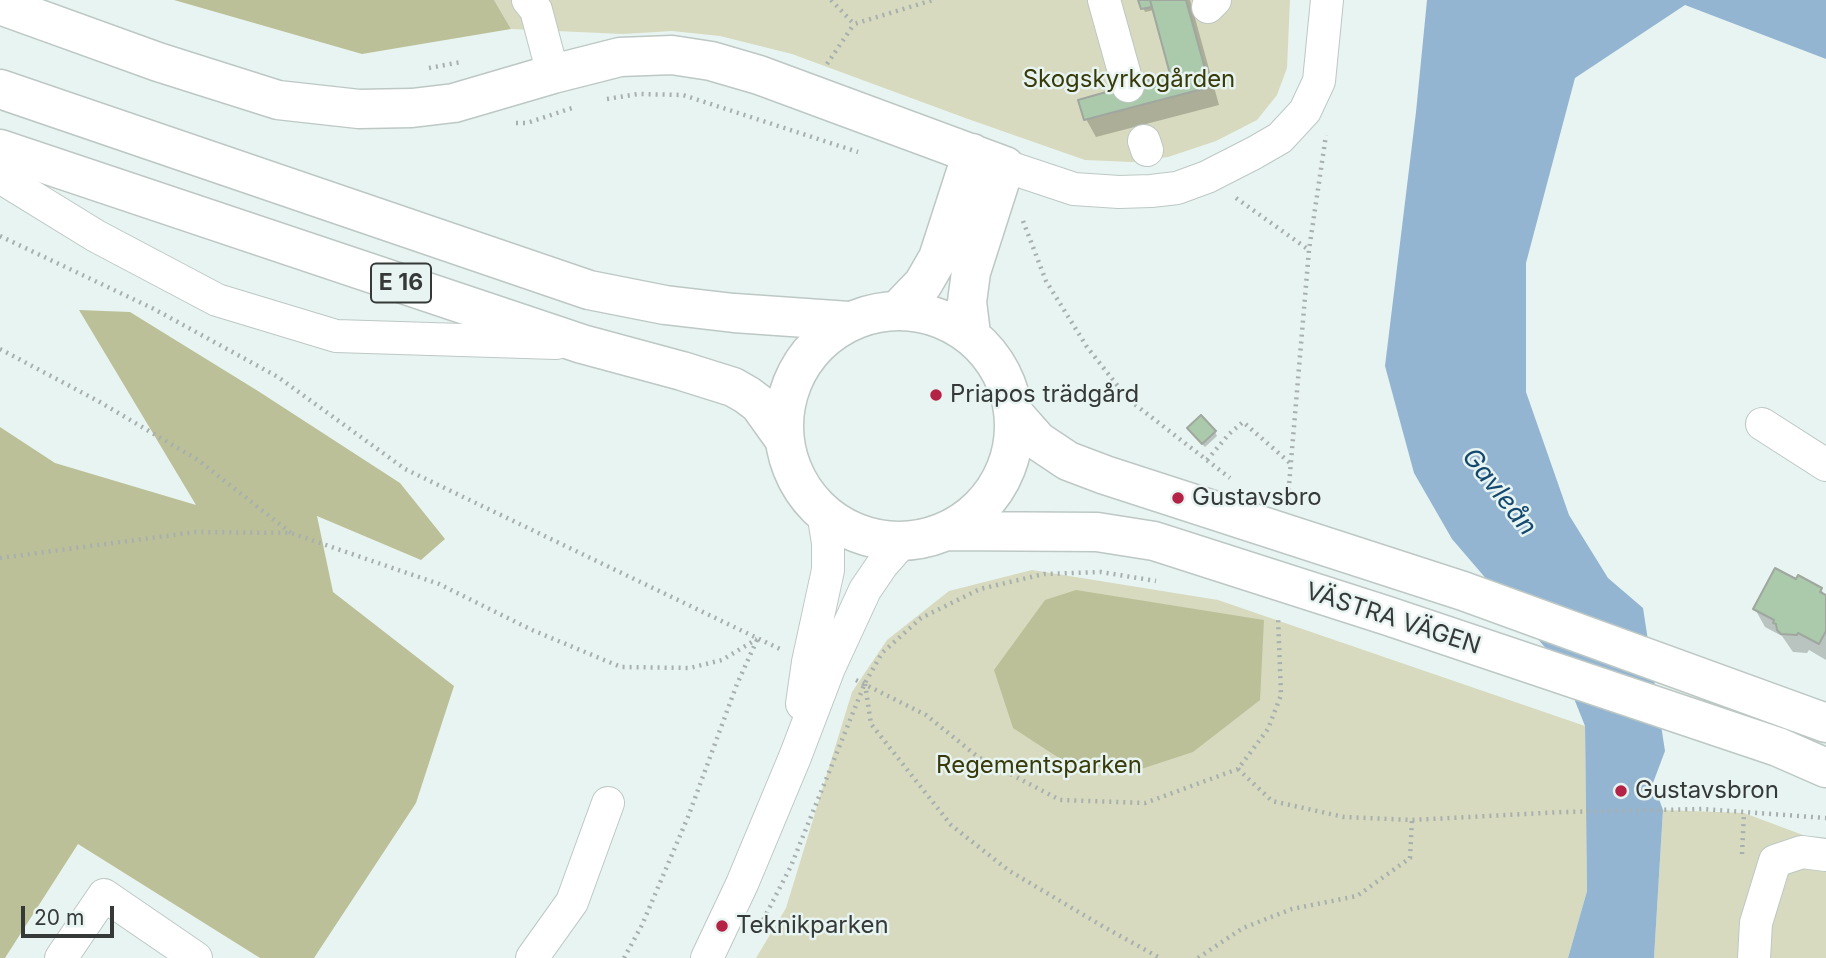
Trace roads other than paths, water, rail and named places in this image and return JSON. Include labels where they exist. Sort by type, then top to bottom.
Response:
[{"type":"main road","points":[[0,5],[158,62],[278,100],[359,109],[412,108],[454,103],[620,57],[672,55],[711,61],[759,75],[989,160]]},
{"type":"main road","points":[[0,89],[589,290],[665,305],[849,321]]},
{"type":"main road","name":"E 16","points":[[0,149],[582,344],[740,390],[759,404],[784,439]]},
{"type":"main road","points":[[899,309],[923,284],[989,160]]},
{"type":"main road","points":[[971,334],[967,302],[989,160]]},
{"type":"main road","points":[[899,309],[925,313],[949,321],[971,334],[988,350],[1001,370],[1015,415],[1014,443],[1006,471],[992,495],[972,516],[948,531],[903,541],[860,535],[823,512],[804,491],[791,467],[784,439],[784,411],[792,383],[805,358],[825,336],[849,321],[899,309]]},
{"type":"main road","name":"VÄSTRA VÄGEN","points":[[1015,415],[1038,441],[1068,461],[1463,591],[1810,718]]},
{"type":"main road","name":"VÄSTRA VÄGEN","points":[[948,531],[1097,532],[1154,541],[1778,747],[1826,768]]},
{"type":"street","points":[[528,0],[536,10],[553,74]]},
{"type":"street","points":[[1104,0],[1128,86]]},
{"type":"street","points":[[989,160],[1074,189],[1151,191],[1177,188],[1207,177],[1280,138],[1305,111],[1319,81],[1327,0]]},
{"type":"street","points":[[0,177],[96,236],[217,300],[336,336],[582,344]]},
{"type":"street","points":[[1762,424],[1826,465]]},
{"type":"street","points":[[795,757],[808,662],[828,570],[828,542],[823,512]]},
{"type":"street","points":[[707,958],[742,884],[829,668],[865,590],[903,541]]},
{"type":"street","points":[[532,958],[572,902],[608,803]]},
{"type":"street","points":[[1754,958],[1756,923],[1775,861],[1802,852],[1826,855]]},
{"type":"street","points":[[61,958],[104,895],[157,947],[196,958]]},
{"type":"water","name":"Gavleån","points":[[1427,0],[1826,0],[1826,59],[1685,5],[1575,78],[1526,263],[1526,392],[1569,515],[1608,578],[1643,608],[1665,751],[1653,783],[1663,810],[1654,958],[1568,958],[1587,891],[1585,726],[1561,666],[1452,539],[1414,473],[1385,366]]},
{"type":"place","name":"Priapos trädgård","points":[[936,395]]},
{"type":"place","name":"Gustavsbro","points":[[1178,498]]},
{"type":"place","name":"Gustavsbron","points":[[1621,791]]},
{"type":"place","name":"Teknikparken","points":[[722,926]]},
{"type":"park label","name":"Skogskyrkogården","points":[[1129,80]]},
{"type":"park label","name":"Regementsparken","points":[[1039,766]]}]
